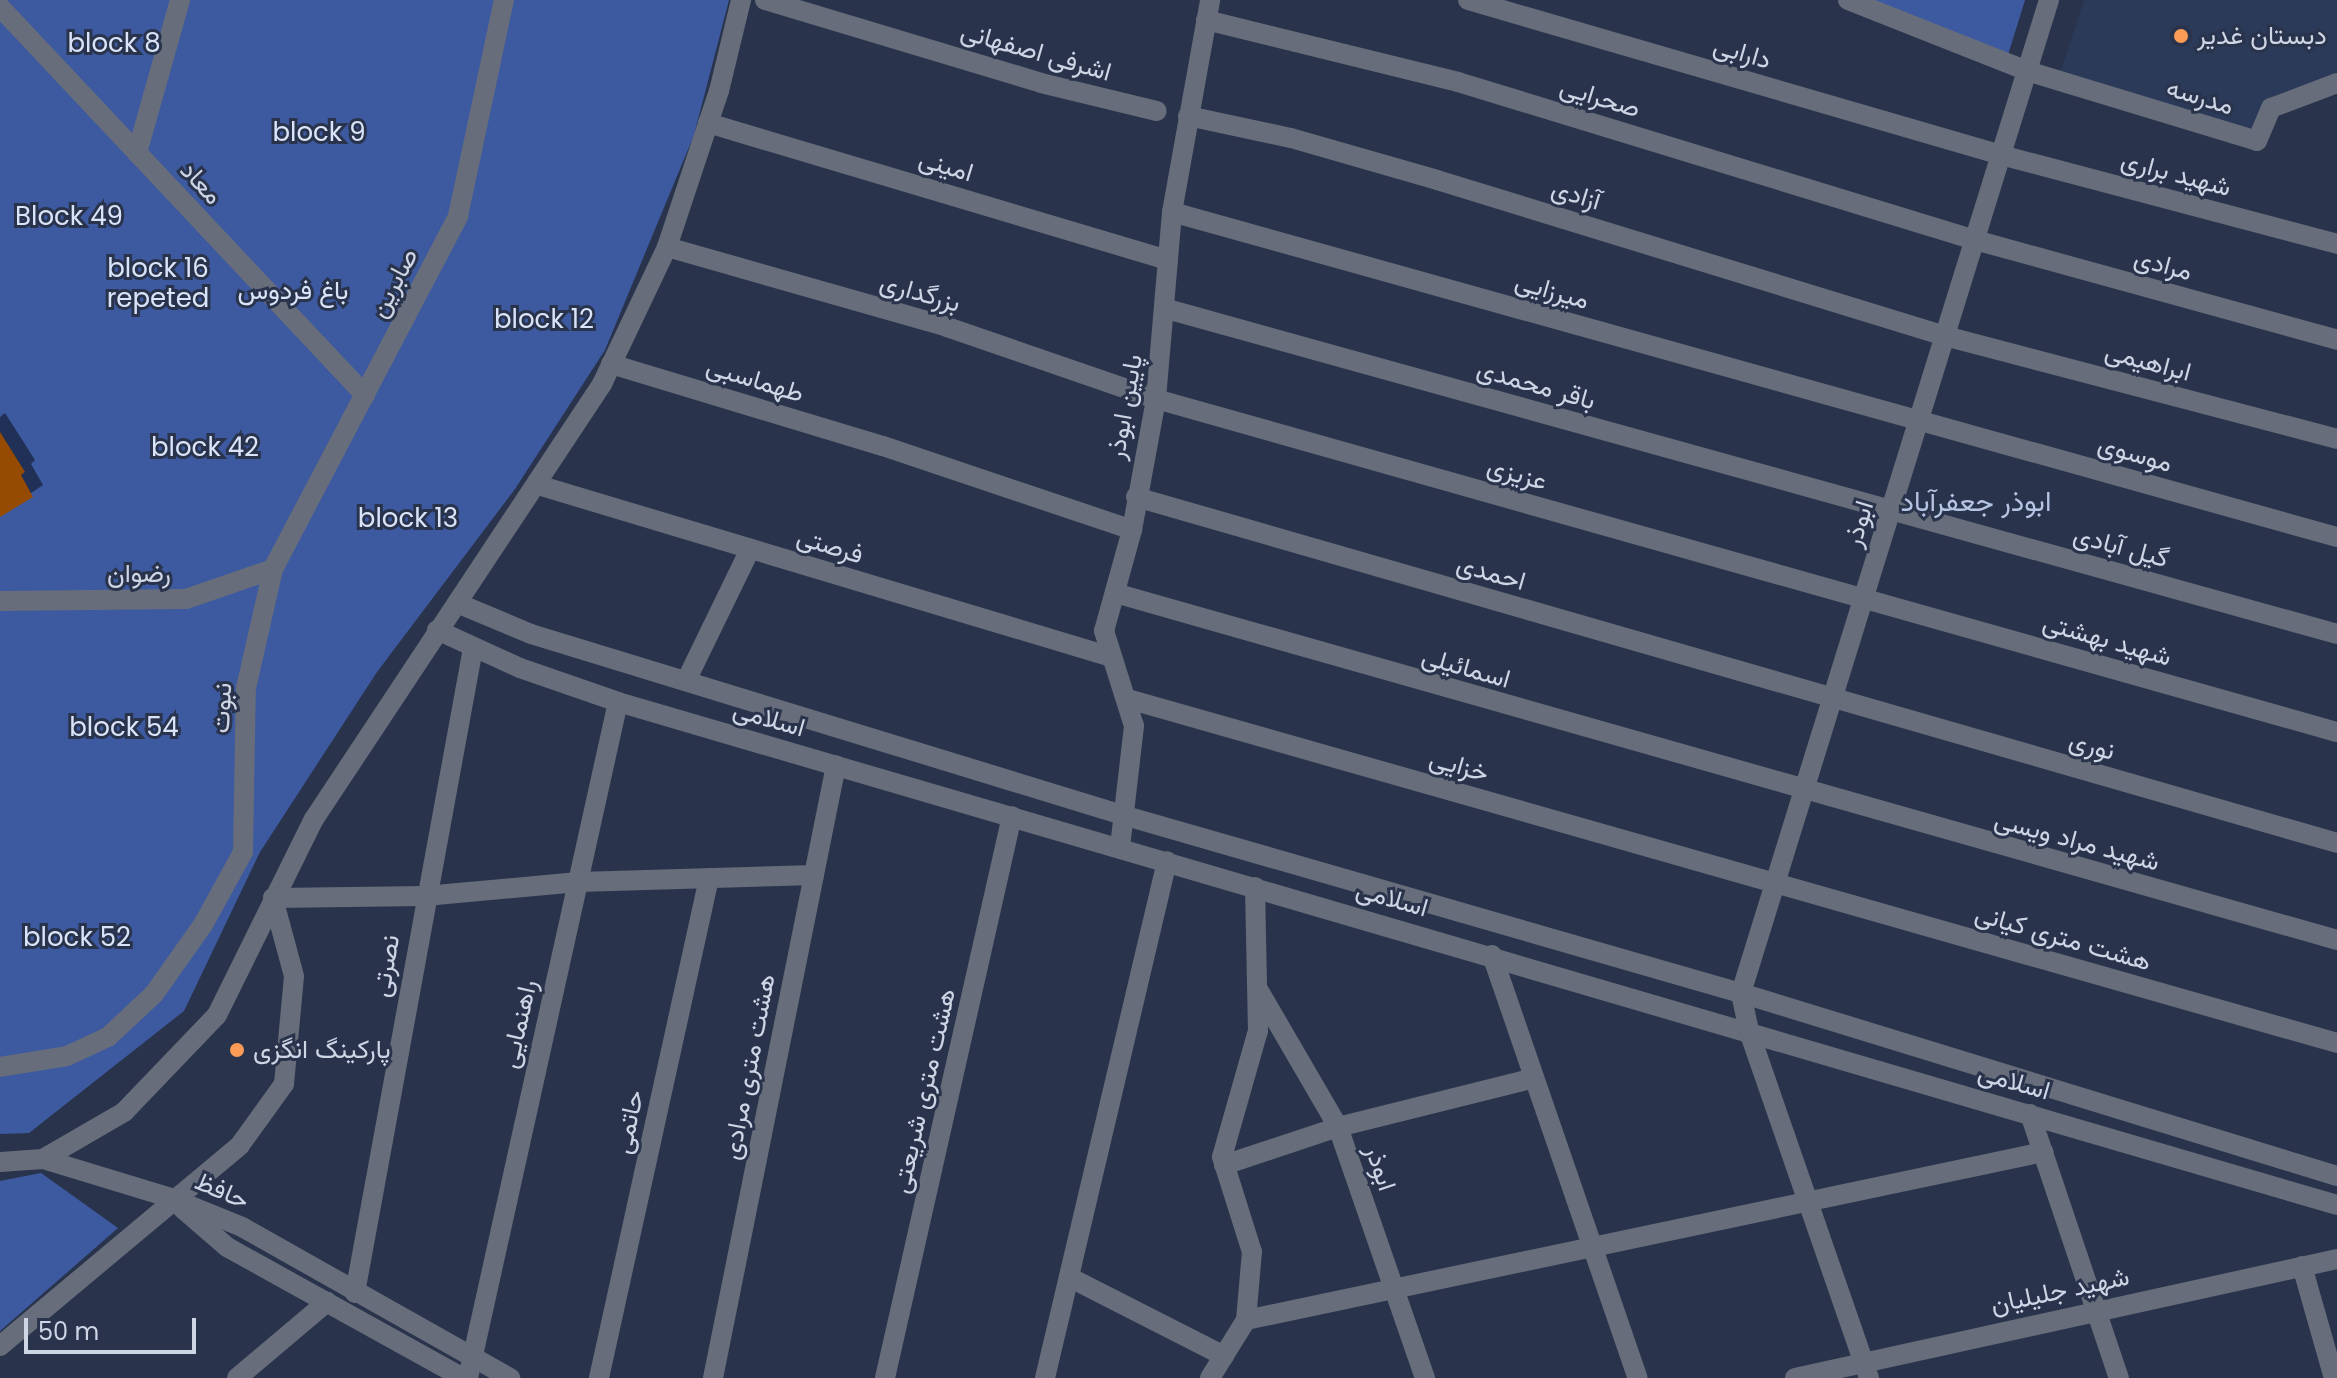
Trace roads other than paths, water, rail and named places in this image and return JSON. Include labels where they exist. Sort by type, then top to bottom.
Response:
[{"type":"street","points":[[137,153],[180,0]]},
{"type":"street","name":"صابرین","points":[[273,569],[458,216],[504,0]]},
{"type":"street","points":[[43,1159],[124,1112],[217,1015],[314,819],[437,630],[538,485],[611,364],[667,247],[708,123],[741,0]]},
{"type":"street","name":"اشرفی اصفهانی","points":[[765,0],[1041,83],[1157,111]]},
{"type":"street","name":"دارابی","points":[[1468,0],[2001,155]]},
{"type":"street","points":[[1848,0],[2027,71]]},
{"type":"street","name":"ابوذر","points":[[1741,993],[2049,0]]},
{"type":"street","name":"معاد","points":[[0,7],[365,395]]},
{"type":"street","name":"پایین ابوذر","points":[[1120,847],[1134,726],[1128,699],[1108,656],[1104,631],[1132,530],[1156,399],[1167,309],[1172,212],[1208,10]]},
{"type":"street","name":"صحرایی","points":[[1208,10],[1458,82],[1975,240]]},
{"type":"street","name":"مدرسه","points":[[2027,71],[2257,141],[2271,108],[2337,83]]},
{"type":"street","name":"آزادی","points":[[1188,116],[1291,138],[1437,180],[1945,336]]},
{"type":"street","name":"امینی","points":[[708,123],[1168,260]]},
{"type":"street","name":"شهید براری","points":[[2001,155],[2337,244]]},
{"type":"street","name":"میرزایی","points":[[1172,212],[1919,421]]},
{"type":"street","name":"مرادی","points":[[1975,240],[2337,340]]},
{"type":"street","name":"بزرگداری","points":[[667,247],[947,327],[1156,399]]},
{"type":"street","name":"باقر محمدی","points":[[1167,309],[1891,511]]},
{"type":"street","name":"ابراهیمی","points":[[1945,336],[2337,439]]},
{"type":"street","name":"طهماسبی","points":[[611,364],[883,446],[1132,530]]},
{"type":"street","name":"عزیزی","points":[[1156,399],[1863,599]]},
{"type":"street","name":"موسوی","points":[[1919,421],[2337,537]]},
{"type":"street","name":"فرصتی","points":[[538,485],[1108,656]]},
{"type":"street","name":"احمدی","points":[[1136,497],[1833,699]]},
{"type":"street","name":"گیل آبادی","points":[[1891,511],[2337,634]]},
{"type":"street","points":[[686,681],[750,549]]},
{"type":"street","name":"رضوان","points":[[0,601],[186,599],[273,569]]},
{"type":"street","name":"نبوت","points":[[0,1067],[67,1056],[108,1037],[154,994],[204,923],[243,852],[246,688],[273,569]]},
{"type":"street","name":"اسمائیلی","points":[[1115,593],[1804,792]]},
{"type":"street","name":"شهید بهشتی","points":[[1863,599],[2337,732]]},
{"type":"street","name":"اسلامی","points":[[457,603],[531,634],[1126,816],[1741,993],[2337,1176]]},
{"type":"street","name":"اسلامی","points":[[437,630],[473,648],[618,702],[1492,955],[2337,1205]]},
{"type":"street","name":"نصرتی","points":[[355,1293],[425,896],[473,648]]},
{"type":"street","name":"خزایی","points":[[1128,699],[1775,884]]},
{"type":"street","name":"نوری","points":[[1833,699],[2337,843]]},
{"type":"street","name":"راهنمایی","points":[[456,1376],[471,1357],[618,702]]},
{"type":"street","name":"هشت متری مرادی","points":[[713,1378],[836,765]]},
{"type":"street","name":"شهید مراد ویسی","points":[[1804,792],[2337,940]]},
{"type":"street","name":"هشت متری شریعتی","points":[[885,1378],[1012,816]]},
{"type":"street","points":[[1045,1378],[1167,861]]},
{"type":"street","points":[[273,898],[425,896],[578,882],[814,875]]},
{"type":"street","name":"حاتمی","points":[[599,1378],[709,878]]},
{"type":"street","name":"هشت متری کیانی","points":[[1775,884],[2337,1043]]},
{"type":"street","points":[[1210,1378],[1246,1320],[1252,1252],[1224,1165],[1228,1123],[1258,1031],[1255,887]]},
{"type":"street","points":[[0,1346],[171,1198],[240,1145],[284,1084],[294,976],[273,898]]},
{"type":"street","points":[[1492,955],[1638,1378]]},
{"type":"street","name":"ابوذر","points":[[1257,987],[1338,1127],[1425,1378]]},
{"type":"street","points":[[1741,993],[1749,1031],[1866,1370]]},
{"type":"street","points":[[1224,1165],[1338,1127],[1534,1078]]},
{"type":"street","points":[[2030,1114],[2119,1378]]},
{"type":"street","points":[[1246,1320],[2043,1152]]},
{"type":"street","points":[[0,1162],[43,1159],[171,1198]]},
{"type":"street","name":"حافظ","points":[[171,1198],[242,1227],[510,1378]]},
{"type":"street","name":"حافظ","points":[[171,1198],[227,1247],[456,1376]]},
{"type":"street","name":"شهید جلیلیان","points":[[1795,1378],[1866,1370],[2096,1310],[2337,1259]]},
{"type":"street","points":[[2302,1266],[2334,1378]]},
{"type":"street","points":[[1069,1277],[1224,1356]]},
{"type":"street","points":[[237,1378],[327,1302]]},
{"type":"place","name":"دبستان غدیر","points":[[2181,36]]},
{"type":"place","name":"پارکینگ انگزی","points":[[237,1050]]},
{"type":"district","name":"ابوذر جعفرآباد","points":[[1976,502]]},
{"type":"park label","name":"block 8","points":[[114,44]]},
{"type":"park label","name":"block 9","points":[[319,133]]},
{"type":"park label","name":"Block 49","points":[[69,217]]},
{"type":"park label","name":"block 16 repeted","points":[[158,284]]},
{"type":"park label","name":"باغ فردوس","points":[[293,291]]},
{"type":"park label","name":"block 12","points":[[544,320]]},
{"type":"park label","name":"block 42","points":[[205,448]]},
{"type":"park label","name":"block 13","points":[[408,519]]},
{"type":"park label","name":"block 54","points":[[124,728]]},
{"type":"park label","name":"block 52","points":[[77,938]]}]
